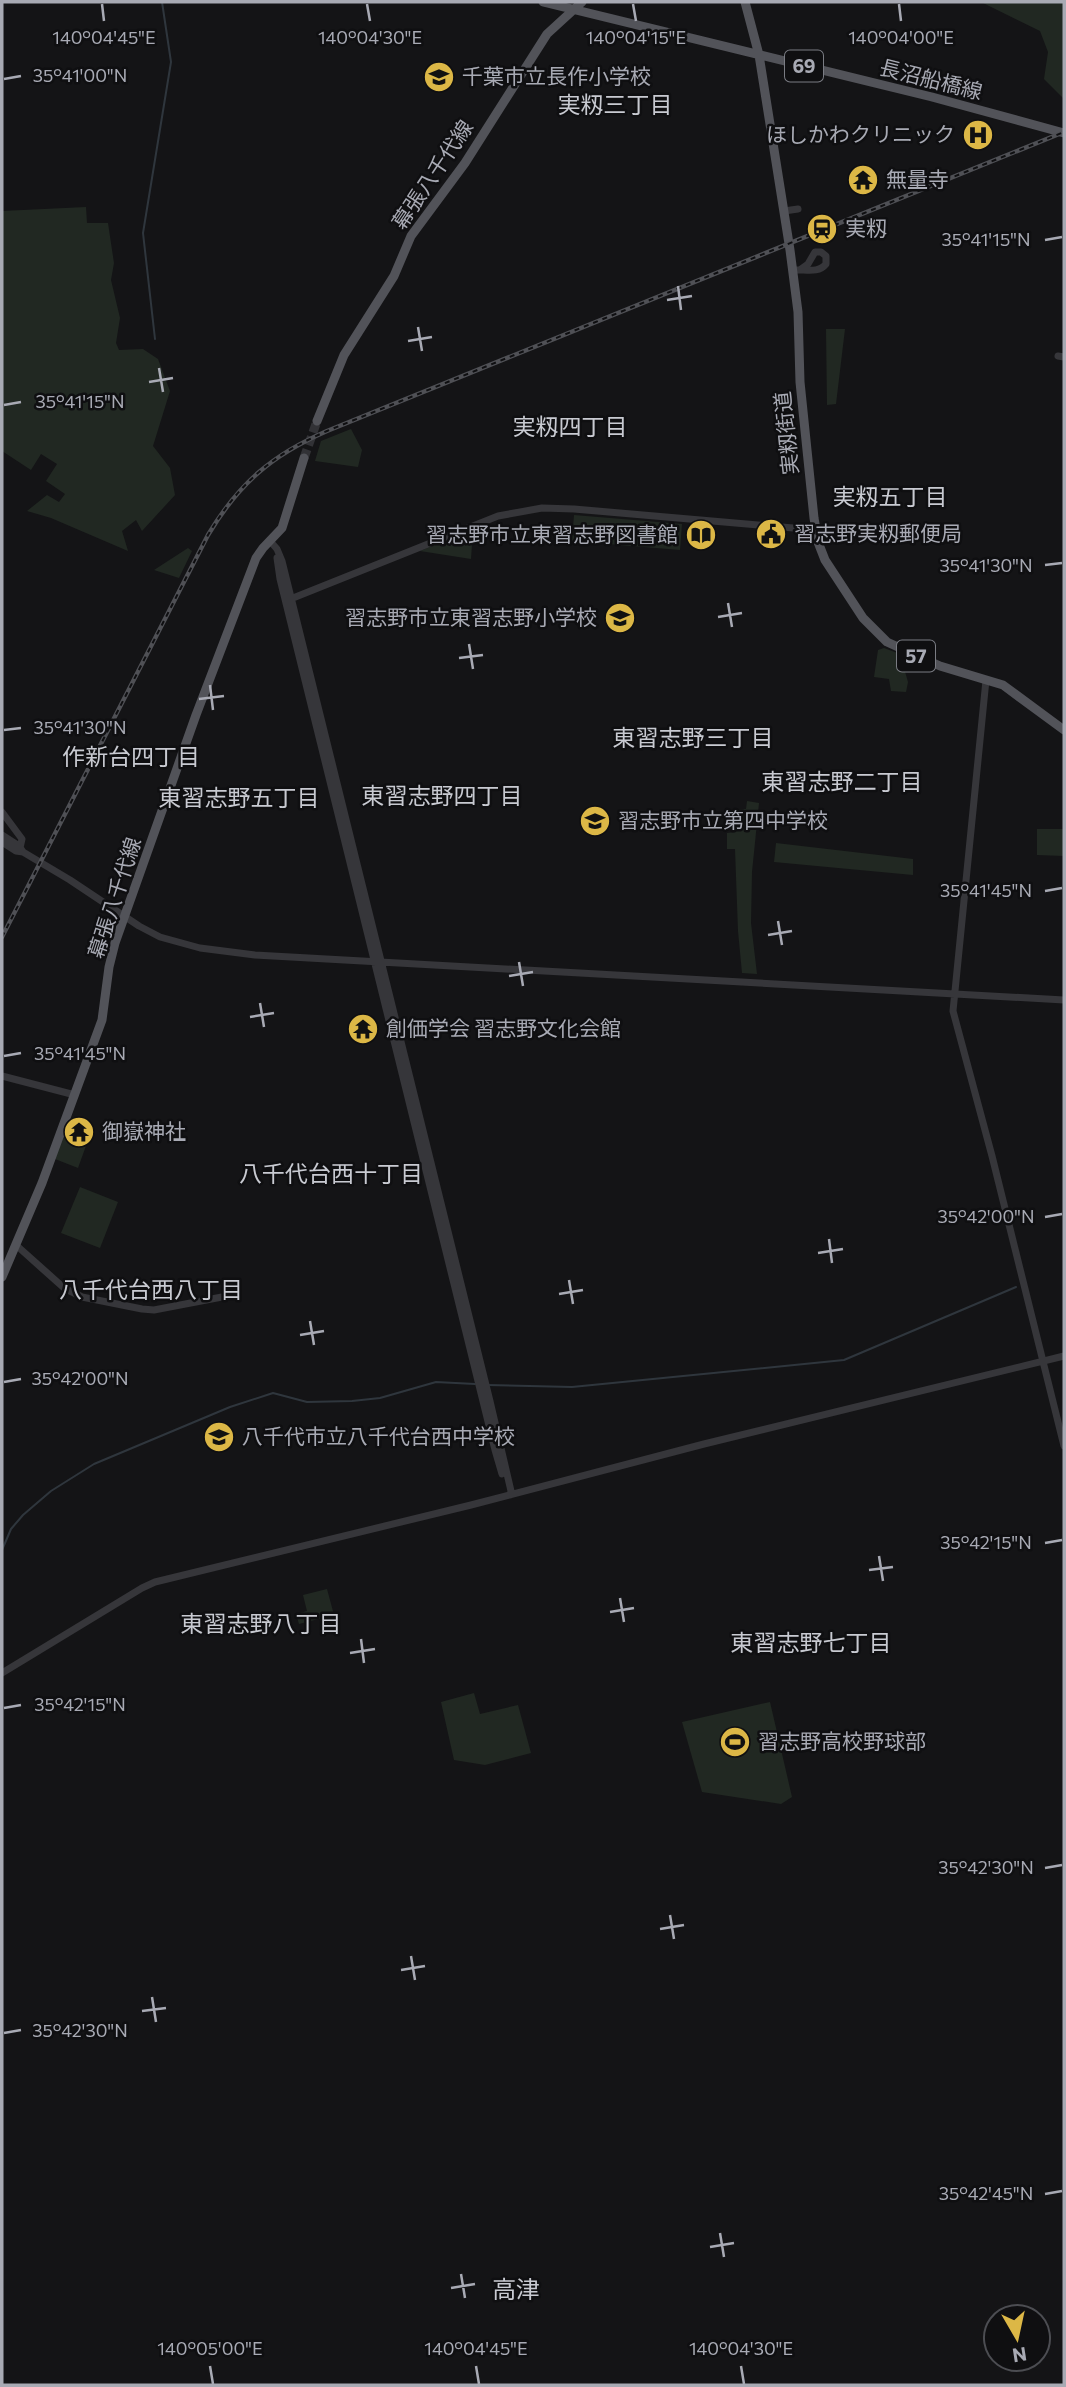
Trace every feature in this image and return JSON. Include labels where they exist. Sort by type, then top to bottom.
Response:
[{"type":"main road","name":"長沼船橋線","points":[[543,2],[932,97],[1064,133]]},
{"type":"main road","name":"幕張八千代線","points":[[317,421],[344,355],[394,276],[411,236],[465,163],[547,34],[582,2]]},
{"type":"main road","name":"実籾街道","points":[[745,2],[759,55],[797,270],[798,368],[816,530],[821,551],[863,618],[881,638],[929,662],[1009,689],[1064,730]]},
{"type":"main road","name":"幕張八千代線","points":[[2,1277],[102,1020],[112,955],[196,715],[256,558],[282,528],[304,458]]},
{"type":"street","points":[[785,211],[798,209]]},
{"type":"street","points":[[288,600],[498,516],[532,509],[574,509],[816,530]]},
{"type":"street","points":[[270,541],[281,556],[288,600],[495,1450],[510,1495]]},
{"type":"street","points":[[986,680],[953,1012],[992,1156],[1064,1446]]},
{"type":"street","points":[[2,812],[22,839],[22,850]]},
{"type":"street","points":[[2,835],[124,917],[160,937],[221,951],[1064,1000]]},
{"type":"street","points":[[2,842],[16,851],[22,850]]},
{"type":"street","points":[[2,1076],[75,1095]]},
{"type":"street","points":[[16,1245],[64,1288],[82,1297],[154,1310],[222,1297]]},
{"type":"street","points":[[2,1672],[155,1582],[1064,1356]]},
{"type":"shaded area","points":[[981,2],[1064,2],[1063,98],[1044,79],[1048,52],[1040,31]]},
{"type":"shaded area","points":[[86,207],[87,223],[108,223],[114,263],[111,280],[120,318],[116,343],[119,350],[143,349],[158,359],[170,391],[153,446],[170,468],[175,495],[142,531],[136,520],[122,531],[128,551],[51,518],[27,511],[47,495],[59,502],[65,494],[46,481],[57,464],[41,454],[31,470],[2,451],[2,211]]},
{"type":"shaded area","points":[[826,329],[845,329],[836,404],[827,405]]},
{"type":"shaded area","points":[[351,429],[362,450],[358,467],[315,461],[321,441]]},
{"type":"shaded area","points":[[574,515],[682,524],[680,550],[572,541]]},
{"type":"shaded area","points":[[473,529],[471,559],[420,551]]},
{"type":"shaded area","points":[[188,548],[192,551],[179,578],[154,570]]},
{"type":"shaded area","points":[[884,648],[900,654],[908,682],[906,692],[891,691],[889,679],[874,677],[878,650]]},
{"type":"shaded area","points":[[747,801],[759,803],[752,872],[751,923],[757,974],[742,973],[735,849],[727,849],[727,833],[735,832],[735,810],[746,809]]},
{"type":"shaded area","points":[[1037,829],[1064,829],[1064,856],[1037,855]]},
{"type":"shaded area","points":[[776,843],[913,859],[913,875],[774,862]]},
{"type":"shaded area","points":[[63,1136],[87,1143],[78,1168],[55,1159]]},
{"type":"shaded area","points":[[80,1187],[118,1202],[100,1248],[61,1233]]},
{"type":"shaded area","points":[[327,1589],[334,1615],[299,1624],[296,1614],[307,1611],[303,1595]]},
{"type":"shaded area","points":[[474,1693],[480,1714],[518,1705],[531,1753],[485,1765],[454,1760],[441,1702]]},
{"type":"shaded area","points":[[770,1702],[792,1797],[781,1804],[702,1792],[682,1722]]},
{"type":"waterway","points":[[155,339],[143,233],[171,62],[162,2]]},
{"type":"waterway","points":[[487,1385],[572,1387],[844,1360],[1016,1287]]},
{"type":"waterway","points":[[2,1550],[11,1529],[23,1515],[51,1491],[94,1464],[230,1407],[273,1393],[307,1402],[352,1401],[380,1398],[436,1382],[475,1384]]},
{"type":"tunnel","points":[[304,458],[317,421]]},
{"type":"railway","points":[[2,937],[208,535],[232,500],[258,472],[290,450],[327,431],[1064,132]]},
{"type":"place","name":"千葉市立長作小学校","points":[[439,77]]},
{"type":"place","name":"ほしかわクリニック","points":[[978,135]]},
{"type":"place","name":"無量寺","points":[[863,180]]},
{"type":"place","name":"実籾","points":[[822,229]]},
{"type":"place","name":"習志野実籾郵便局","points":[[771,534]]},
{"type":"place","name":"習志野市立東習志野図書館","points":[[701,535]]},
{"type":"place","name":"習志野市立東習志野小学校","points":[[620,618]]},
{"type":"place","name":"習志野市立第四中学校","points":[[595,821]]},
{"type":"place","name":"創価学会 習志野文化会館","points":[[363,1029]]},
{"type":"place","name":"御嶽神社","points":[[79,1132]]},
{"type":"place","name":"八千代市立八千代台西中学校","points":[[219,1437]]},
{"type":"place","name":"習志野高校野球部","points":[[735,1742]]},
{"type":"district","name":"実籾三丁目","points":[[615,105]]},
{"type":"district","name":"実籾四丁目","points":[[570,427]]},
{"type":"district","name":"実籾五丁目","points":[[890,497]]},
{"type":"district","name":"東習志野三丁目","points":[[693,738]]},
{"type":"district","name":"作新台四丁目","points":[[131,757]]},
{"type":"district","name":"東習志野二丁目","points":[[842,782]]},
{"type":"district","name":"東習志野四丁目","points":[[442,796]]},
{"type":"district","name":"東習志野五丁目","points":[[239,798]]},
{"type":"district","name":"八千代台西十丁目","points":[[331,1174]]},
{"type":"district","name":"八千代台西八丁目","points":[[151,1290]]},
{"type":"district","name":"東習志野八丁目","points":[[261,1624]]},
{"type":"district","name":"東習志野七丁目","points":[[811,1643]]},
{"type":"district","name":"高津","points":[[516,2290]]}]
